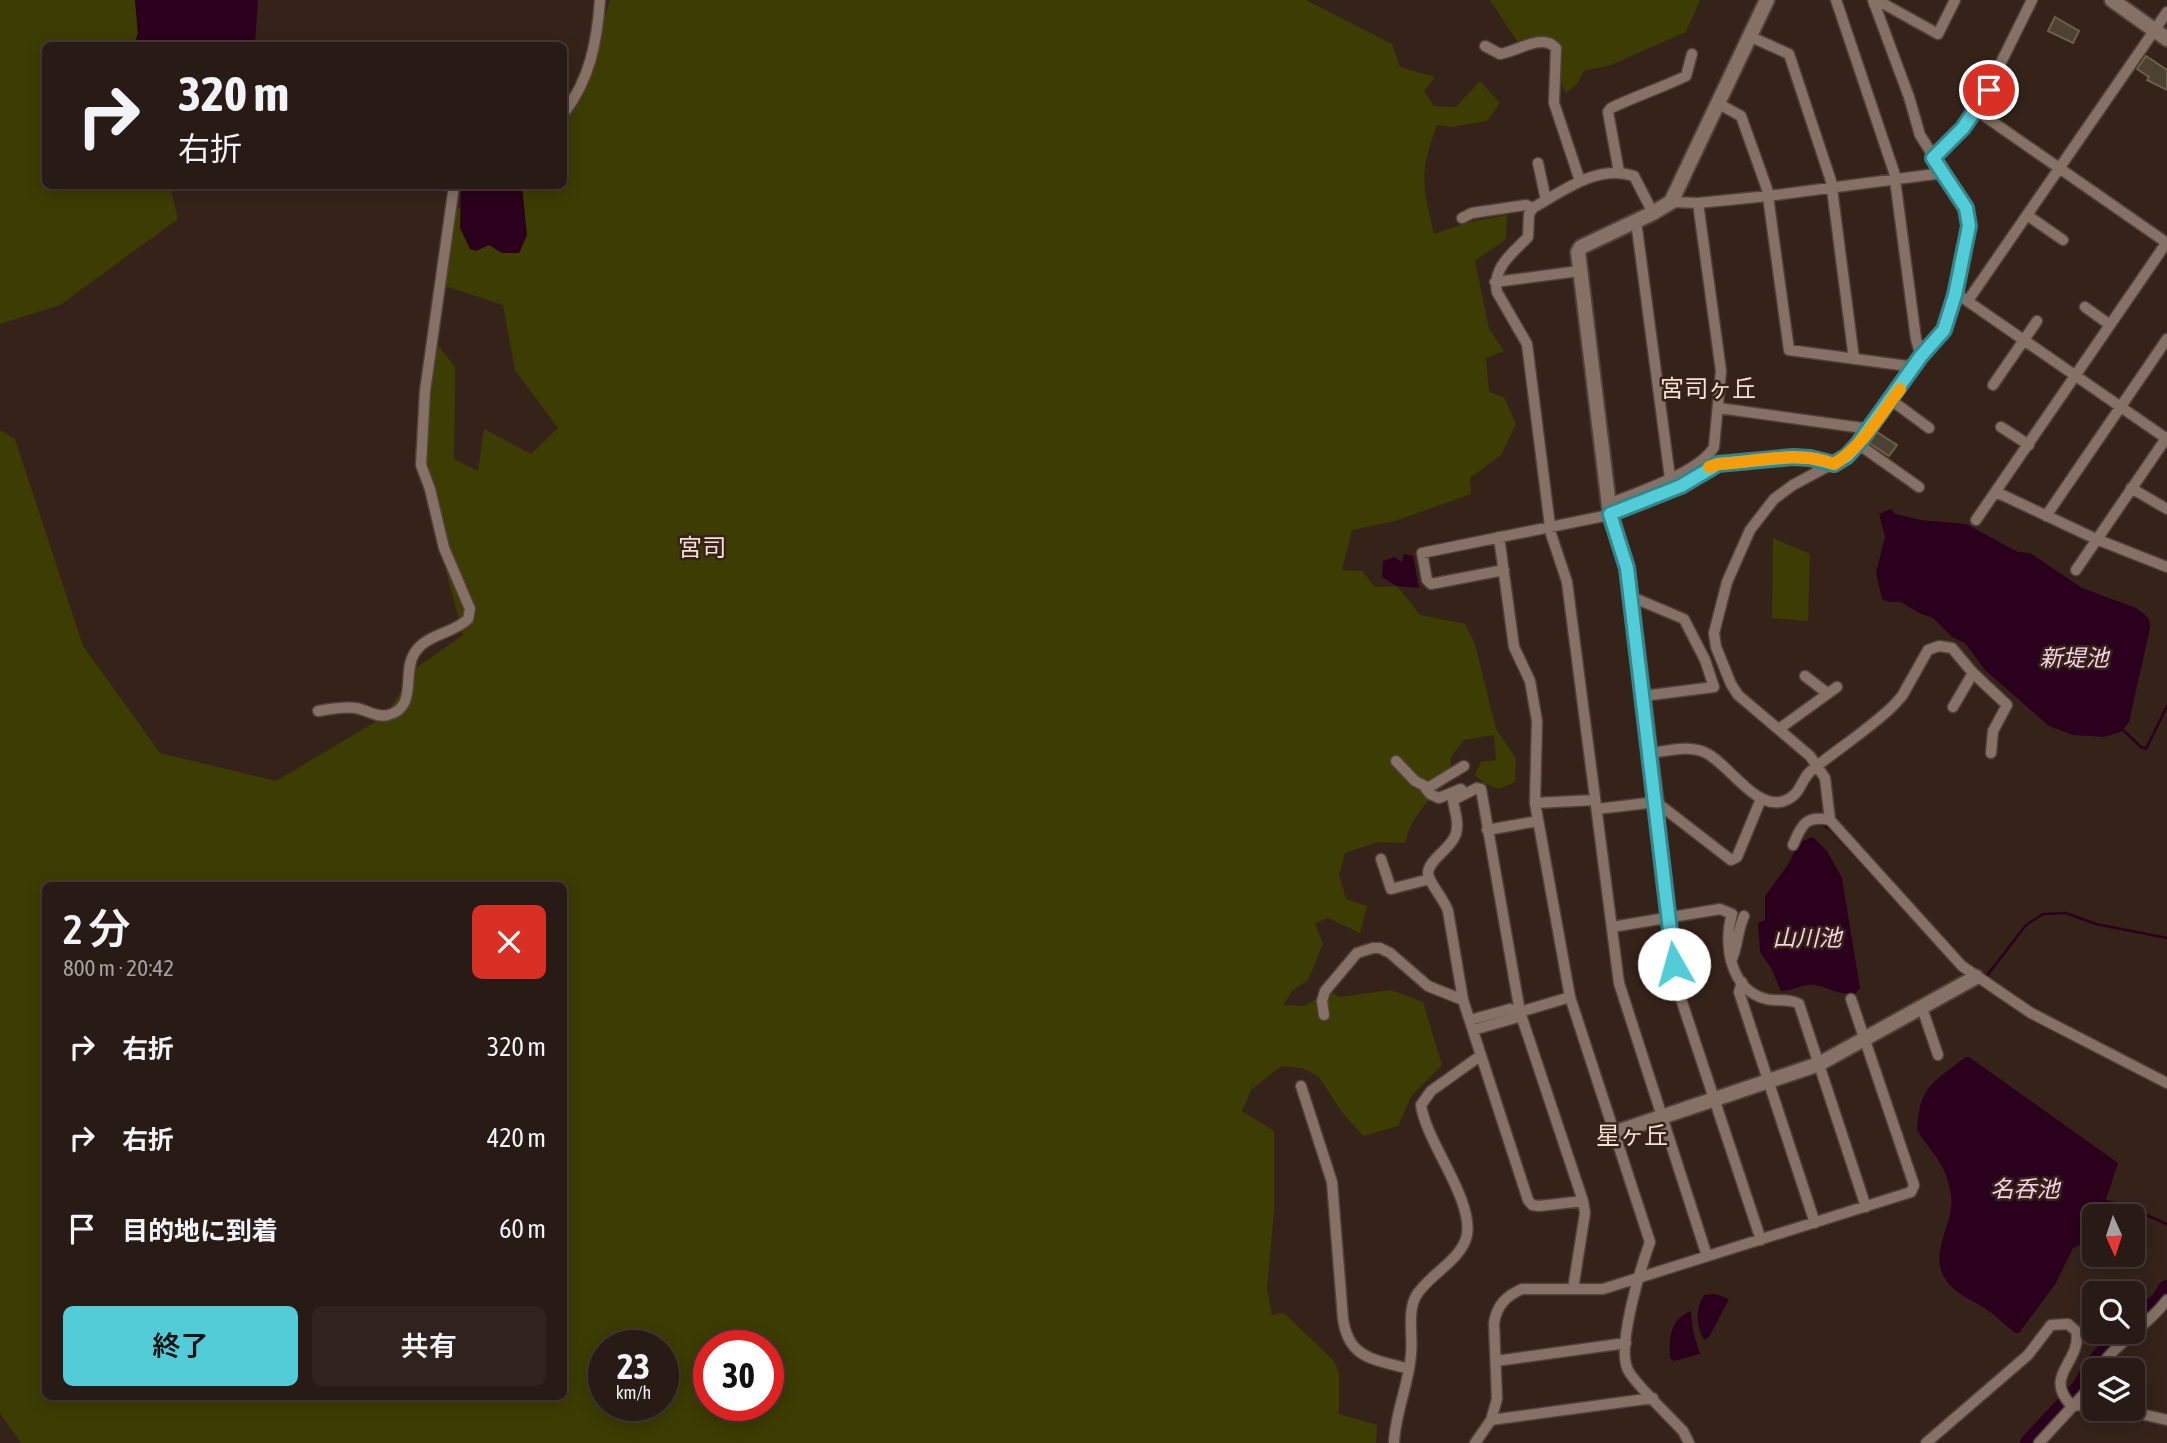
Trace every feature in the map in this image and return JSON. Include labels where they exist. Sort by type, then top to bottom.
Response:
[{"type":"street","points":[[567,109],[576,96],[595,51],[600,0]]},
{"type":"street","points":[[1671,202],[1767,0]]},
{"type":"street","points":[[1836,0],[1895,178],[1916,339],[1921,356]]},
{"type":"street","points":[[1874,2],[1884,4],[1938,34],[1955,0]]},
{"type":"street","points":[[1933,158],[1977,111],[2032,0]]},
{"type":"street","points":[[2112,0],[2161,34]]},
{"type":"street","points":[[1874,2],[1920,135],[1966,208],[1969,226],[1955,295],[1944,330],[1921,356],[1858,444],[1847,456],[1793,485],[1774,499],[1750,530],[1727,582],[1714,633],[1717,647],[1738,695],[1804,749],[1818,766],[1825,778],[1830,820],[1937,939],[1976,977],[2031,1013],[2167,1083]]},
{"type":"street","points":[[1969,299],[2059,168],[2161,34],[2167,12]]},
{"type":"street","points":[[1749,36],[1789,54],[1832,187],[1854,359]]},
{"type":"street","points":[[1485,46],[1500,54],[1547,41],[1556,48],[1554,103],[1580,181]]},
{"type":"street","points":[[1619,172],[1608,112],[1634,97],[1686,76],[1692,54]]},
{"type":"street","points":[[1717,103],[1741,116],[1768,196],[1789,350],[1915,367]]},
{"type":"street","points":[[1976,520],[2167,243],[1977,111]]},
{"type":"street","points":[[1538,163],[1546,200]]},
{"type":"street","points":[[1653,213],[1634,176],[1608,172],[1580,181],[1533,208],[1529,214],[1528,237],[1496,271],[1495,282],[1497,292],[1527,344],[1550,526],[1567,582],[1622,996],[1707,1256]]},
{"type":"street","points":[[1761,1240],[1677,987],[1627,568],[1610,509],[1578,251],[1581,247],[1671,202],[1698,203],[1768,196],[1943,173]]},
{"type":"street","points":[[318,711],[353,708],[385,716],[399,709],[408,692],[411,661],[415,652],[431,638],[452,631],[468,619],[470,609],[444,548],[430,489],[421,465],[425,391],[454,189]]},
{"type":"street","points":[[1610,509],[1670,478],[1710,454],[1714,447],[1721,371],[1698,203]]},
{"type":"street","points":[[1462,218],[1472,213],[1525,205],[1533,208]]},
{"type":"street","points":[[2027,215],[2063,240]]},
{"type":"street","points":[[1636,221],[1670,478]]},
{"type":"street","points":[[1495,282],[1579,271]]},
{"type":"street","points":[[1955,295],[1969,299],[2167,438],[2076,570]]},
{"type":"street","points":[[2085,307],[2110,325]]},
{"type":"street","points":[[1993,385],[2037,321]]},
{"type":"street","points":[[2046,516],[2167,340]]},
{"type":"street","points":[[1891,400],[1929,428]]},
{"type":"street","points":[[1719,408],[1870,429]]},
{"type":"street","points":[[2001,427],[2029,445]]},
{"type":"street","points":[[1858,444],[1919,487]]},
{"type":"street","points":[[1504,570],[1431,584],[1427,580],[1422,553],[1550,526],[1610,509],[1681,486],[1718,464],[1793,457],[1834,464]]},
{"type":"street","points":[[2131,488],[2167,509]]},
{"type":"street","points":[[1996,492],[2096,539],[2167,567]]},
{"type":"street","points":[[1500,537],[1514,647],[1517,660],[1530,681],[1537,721],[1535,803],[1570,997],[1650,1242],[1636,1280],[1626,1343],[1627,1370],[1683,1432],[1689,1443]]},
{"type":"street","points":[[1631,601],[1639,600],[1684,619],[1700,649],[1714,687],[1643,696]]},
{"type":"street","points":[[1651,753],[1683,749],[1706,752],[1761,799],[1776,802],[1793,796],[1801,790],[1809,772],[1893,706],[1931,647],[1952,648],[1973,673],[2007,705],[1993,730],[1991,753]]},
{"type":"street","points":[[1953,707],[1973,673]]},
{"type":"street","points":[[1779,729],[1832,690],[1805,676]]},
{"type":"street","points":[[1396,761],[1415,781],[1427,787]]},
{"type":"street","points":[[1427,787],[1464,766]]},
{"type":"street","points":[[1427,787],[1427,792],[1439,798],[1474,782],[1477,788],[1481,789],[1520,1012],[1583,1202],[1585,1213],[1573,1289]]},
{"type":"street","points":[[1477,788],[1453,800],[1457,827],[1454,839],[1430,867],[1430,879],[1444,899],[1448,911],[1463,1000],[1528,1200],[1532,1205],[1539,1206],[1583,1202]]},
{"type":"street","points":[[1535,803],[1656,802],[1731,860],[1737,857],[1761,799]]},
{"type":"street","points":[[1793,845],[1804,821],[1810,818],[1830,820]]},
{"type":"street","points":[[1487,830],[1538,821]]},
{"type":"street","points":[[1381,859],[1391,889],[1430,879]]},
{"type":"street","points":[[1612,926],[1720,909],[1732,915],[1727,942],[1731,961],[1742,982],[1762,998],[1793,1000],[1799,1004],[1866,1207]]},
{"type":"street","points":[[1731,961],[1736,951],[1737,930],[1744,916]]},
{"type":"street","points":[[1324,1015],[1322,1001],[1325,991],[1357,953],[1373,948],[1390,953],[1428,986],[1463,1000]]},
{"type":"street","points":[[1614,1133],[1818,1064],[1976,977]]},
{"type":"street","points":[[1742,982],[1739,992],[1815,1223]]},
{"type":"street","points":[[1471,1025],[1510,1009],[1520,1012],[1570,997]]},
{"type":"street","points":[[1475,1443],[1492,1420],[1497,1399],[1494,1323],[1496,1311],[1503,1302],[1522,1289],[1603,1289],[1912,1192],[1914,1185],[1851,999]]},
{"type":"street","points":[[1922,1008],[1938,1055]]},
{"type":"street","points":[[1395,1443],[1409,1368],[1413,1302],[1422,1287],[1460,1249],[1467,1236],[1458,1192],[1426,1124],[1421,1105],[1431,1091],[1480,1056]]},
{"type":"street","points":[[1301,1086],[1333,1189],[1343,1319],[1348,1341],[1359,1353],[1368,1357],[1409,1368]]},
{"type":"street","points":[[2108,1358],[2119,1344],[2167,1300]]},
{"type":"street","points":[[1926,1443],[2028,1355],[2051,1325],[2068,1324],[2076,1331],[2077,1343],[2060,1381],[2062,1396],[2072,1406],[2082,1405]]},
{"type":"street","points":[[1496,1361],[1626,1343]]},
{"type":"street","points":[[2039,1443],[2082,1396]]},
{"type":"street","points":[[1492,1420],[1653,1398]]},
{"type":"street","points":[[2145,1415],[2167,1420]]},
{"type":"shaded area","points":[[0,0],[135,0],[138,34],[135,42],[42,42],[42,189],[171,189],[178,219],[60,305],[0,324]]},
{"type":"shaded area","points":[[610,0],[1306,0],[1392,44],[1400,67],[1435,77],[1424,91],[1434,106],[1456,107],[1480,81],[1500,103],[1487,121],[1452,127],[1437,125],[1427,156],[1424,179],[1434,234],[1469,222],[1507,215],[1506,239],[1475,261],[1489,329],[1504,351],[1486,358],[1489,392],[1504,397],[1516,424],[1501,455],[1470,478],[1471,494],[1395,521],[1352,530],[1342,570],[1362,571],[1375,587],[1397,586],[1420,615],[1465,624],[1475,644],[1496,729],[1516,758],[1515,782],[1499,789],[1484,783],[1475,775],[1481,762],[1496,760],[1494,735],[1464,740],[1451,757],[1450,781],[1422,808],[1405,843],[1378,842],[1345,853],[1339,874],[1346,899],[1367,906],[1360,933],[1328,918],[1315,923],[1323,944],[1308,980],[1293,990],[1283,1005],[1305,1006],[1330,990],[1339,997],[1391,990],[1423,1002],[1442,1065],[1412,1095],[1398,1126],[1363,1136],[1341,1111],[1318,1076],[1302,1068],[1281,1066],[1251,1090],[1242,1111],[1274,1131],[1274,1211],[1267,1288],[1272,1315],[1284,1313],[1334,1361],[1339,1373],[1339,1414],[1377,1425],[1376,1443],[21,1443],[0,1413],[0,430],[15,439],[83,646],[160,753],[276,781],[385,716],[416,668],[463,635],[445,567],[421,432],[434,340],[455,367],[454,459],[478,471],[484,429],[531,454],[558,428],[515,370],[503,305],[442,285],[453,211],[501,189],[567,189],[567,120],[580,97]]},
{"type":"shaded area","points":[[1490,0],[1700,0],[1686,32],[1611,65],[1584,71],[1577,84],[1566,93],[1560,79],[1554,39],[1517,41]]},
{"type":"shaded area","points":[[1773,538],[1810,554],[1808,621],[1772,618]]},
{"type":"water","points":[[135,0],[258,0],[255,42],[135,42],[138,33]]},
{"type":"water","points":[[461,189],[522,189],[527,235],[519,253],[502,253],[489,245],[476,251],[470,249],[460,228]]},
{"type":"water","name":"新堤池","points":[[1891,509],[1895,514],[1921,520],[1966,524],[2018,552],[2030,553],[2082,588],[2136,608],[2144,614],[2149,619],[2150,628],[2129,722],[2121,732],[2104,737],[2073,735],[2049,726],[1985,670],[1965,643],[1952,637],[1933,618],[1901,602],[1882,599],[1876,573],[1885,537],[1879,514]]},
{"type":"water","points":[[1404,554],[1413,556],[1419,588],[1396,586],[1382,577],[1383,561],[1394,557],[1402,562]]},
{"type":"water","name":"山川池","points":[[1813,837],[1827,851],[1842,878],[1860,988],[1855,994],[1810,985],[1781,991],[1760,952],[1758,923],[1765,920],[1765,896],[1789,863],[1799,842]]},
{"type":"water","name":"名呑池","points":[[1969,1057],[2118,1163],[2104,1204],[2082,1204],[2082,1242],[2073,1248],[2056,1283],[2019,1333],[2015,1333],[1986,1309],[1953,1288],[1940,1267],[1939,1257],[1951,1195],[1942,1167],[1917,1130],[1921,1103],[1937,1079]]},
{"type":"water","points":[[1715,1294],[1729,1299],[1709,1337],[1704,1340],[1698,1323],[1699,1306],[1704,1295]]},
{"type":"water","points":[[1691,1311],[1693,1331],[1700,1354],[1674,1361],[1670,1358],[1672,1330],[1684,1314]]},
{"type":"building","points":[[2055,17],[2079,31],[2073,43],[2048,31]]},
{"type":"building","points":[[2146,56],[2167,70],[2167,90],[2147,80],[2149,77],[2137,69]]},
{"type":"building","points":[[1877,432],[1897,445],[1889,456],[1869,443]]},
{"type":"waterway","points":[[2122,729],[2146,749],[2167,706]]},
{"type":"waterway","points":[[1818,822],[1830,829],[1964,974]]},
{"type":"waterway","points":[[1985,978],[2026,925],[2043,914],[2066,913],[2096,924],[2167,938]]},
{"type":"waterway","points":[[2105,1201],[2126,1206],[2167,1224]]},
{"type":"waterway","points":[[2145,1314],[2161,1299],[2167,1289]]},
{"type":"waterway","points":[[2029,1443],[2081,1387],[2094,1364],[2113,1344]]},
{"type":"slow traffic","points":[[1709,467],[1793,457],[1834,464],[1847,456],[1858,444],[1900,389]]},
{"type":"district","name":"宮司ヶ丘","points":[[1708,388]]},
{"type":"district","name":"宮司","points":[[702,547]]},
{"type":"district","name":"星ヶ丘","points":[[1632,1135]]},
{"type":"route","points":[[1674,964],[1627,568],[1610,514],[1619,513],[1692,481],[1709,467],[1718,464],[1793,457],[1834,464],[1847,456],[1858,444],[1921,356],[1944,330],[1955,295],[1969,226],[1966,208],[1933,158],[1963,128],[1989,90]]}]
